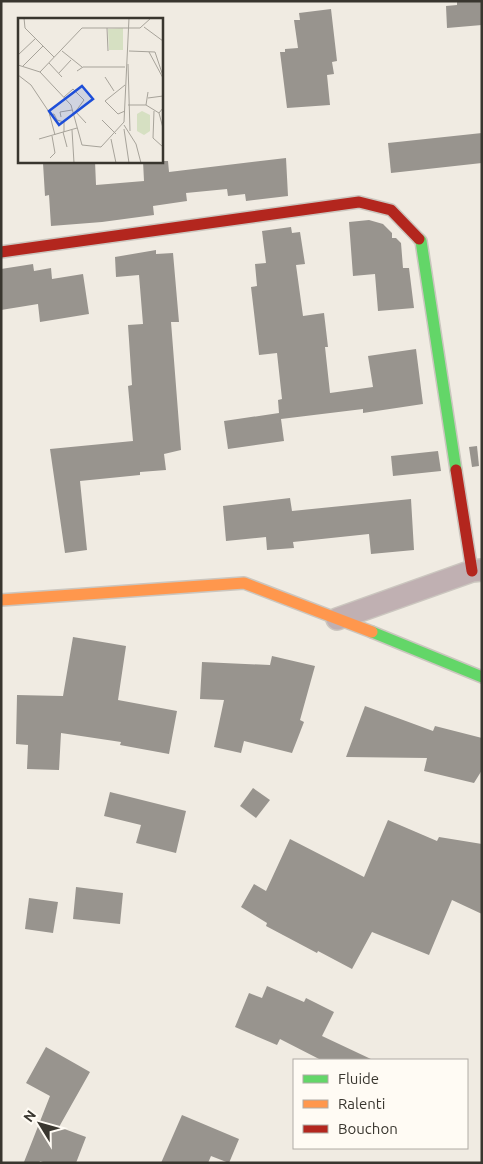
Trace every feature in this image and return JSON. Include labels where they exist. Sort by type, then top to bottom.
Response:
[{"type":"street","points":[[1,252],[359,202],[391,210],[421,241],[477,570],[337,619]]},
{"type":"street","points":[[1,600],[244,584],[482,677]]},
{"type":"building","points":[[457,1],[482,1],[482,25],[447,28],[446,6],[457,5]]},
{"type":"building","points":[[331,9],[337,61],[332,62],[334,74],[327,75],[330,105],[287,108],[280,52],[285,52],[285,49],[298,48],[294,20],[300,20],[299,13]]},
{"type":"building","points":[[482,133],[482,163],[391,173],[388,143]]},
{"type":"building","points":[[286,158],[288,196],[246,201],[245,194],[228,196],[227,189],[186,193],[187,201],[153,206],[154,215],[51,226],[49,195],[45,196],[43,163],[45,162],[95,162],[96,185],[144,181],[143,162],[168,161],[169,172]]},
{"type":"building","points":[[369,220],[383,224],[392,233],[392,238],[396,238],[401,243],[403,268],[409,268],[414,308],[378,311],[375,274],[353,276],[349,222]]},
{"type":"building","points":[[291,227],[292,233],[300,232],[305,264],[296,265],[303,316],[324,313],[328,347],[325,347],[330,393],[373,387],[368,356],[416,349],[423,404],[363,413],[363,409],[281,419],[284,441],[228,449],[224,421],[279,413],[278,400],[282,399],[277,353],[259,355],[251,287],[257,286],[255,264],[266,263],[262,231]]},
{"type":"building","points":[[156,250],[156,254],[173,253],[179,322],[171,322],[181,450],[164,454],[166,470],[140,472],[140,475],[80,481],[87,550],[65,553],[50,449],[133,441],[128,386],[132,385],[128,325],[143,324],[139,275],[116,277],[115,257]]},
{"type":"building","points":[[33,264],[34,271],[51,268],[52,279],[83,274],[89,314],[40,322],[38,304],[1,310],[1,269]]},
{"type":"building","points":[[477,446],[479,466],[472,467],[469,447]]},
{"type":"building","points":[[438,451],[441,471],[393,476],[391,456]]},
{"type":"building","points":[[290,498],[292,511],[411,499],[414,550],[371,554],[369,534],[293,542],[294,548],[267,550],[266,537],[226,541],[223,506]]},
{"type":"building","points":[[73,637],[126,646],[118,700],[177,711],[169,754],[120,745],[121,742],[61,733],[59,770],[27,769],[28,745],[16,744],[17,695],[63,696]]},
{"type":"building","points":[[272,656],[315,666],[300,720],[304,722],[292,753],[244,741],[241,753],[214,747],[224,700],[200,699],[202,662],[270,665]]},
{"type":"building","points":[[365,706],[433,731],[435,726],[482,738],[482,770],[474,783],[424,771],[427,758],[346,757]]},
{"type":"building","points":[[253,788],[270,800],[256,818],[240,806]]},
{"type":"building","points":[[110,792],[186,811],[176,853],[136,843],[141,825],[104,816]]},
{"type":"building","points":[[388,820],[437,841],[439,837],[482,844],[482,914],[452,900],[429,955],[372,932],[352,969],[266,926],[267,923],[241,907],[254,884],[266,891],[290,839],[364,877]]},
{"type":"building","points":[[76,887],[123,893],[120,924],[73,919]]},
{"type":"building","points":[[29,898],[58,902],[53,933],[25,929]]},
{"type":"building","points":[[267,986],[304,1002],[306,998],[334,1012],[322,1036],[371,1059],[319,1059],[280,1039],[277,1045],[235,1027],[249,993],[262,998]]},
{"type":"building","points":[[46,1047],[90,1072],[59,1127],[86,1137],[76,1163],[24,1162],[50,1096],[26,1083]]},
{"type":"building","points":[[182,1115],[239,1139],[229,1163],[211,1156],[208,1163],[161,1163]]},
{"type":"traffic: fast","points":[[419,239],[421,241],[456,470]]},
{"type":"traffic: fast","points":[[372,632],[482,677]]},
{"type":"traffic: slow","points":[[1,600],[244,583],[372,632]]},
{"type":"traffic: jam","points":[[1,252],[359,202],[391,210],[419,239]]},
{"type":"traffic: jam","points":[[456,470],[472,571]]}]
